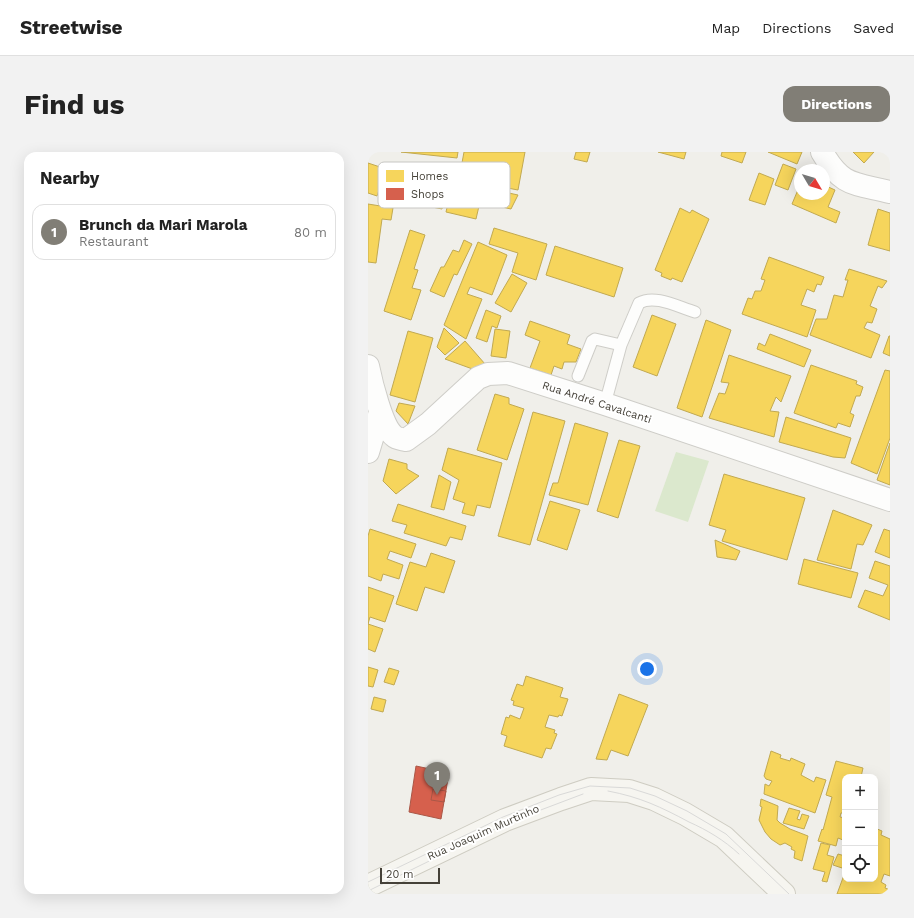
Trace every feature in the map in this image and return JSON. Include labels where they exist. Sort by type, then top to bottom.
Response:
[{"type":"street","points":[[822,152],[830,166],[839,176],[849,182],[890,192]]},
{"type":"street","name":"Rua André Cavalcanti","points":[[368,366],[370,379],[380,412],[394,436],[406,440],[428,424],[478,378],[488,374],[508,373],[890,500]]},
{"type":"street","points":[[368,452],[380,412]]},
{"type":"street","name":"Rua Joaquim Murtinho","points":[[368,886],[505,820],[591,789],[629,791],[654,799],[685,814],[724,837],[784,894]]},
{"type":"lane","points":[[605,404],[621,345],[639,303],[645,300],[659,301],[695,312]]},
{"type":"lane","points":[[578,376],[592,341],[595,338],[621,345]]},
{"type":"green space","points":[[676,452],[709,461],[688,522],[655,511]]},
{"type":"building: Homes","points":[[401,152],[458,152],[457,158]]},
{"type":"building: Homes","points":[[464,152],[525,152],[518,190],[510,189],[510,162],[462,162]]},
{"type":"building: Homes","points":[[576,152],[590,152],[587,162],[574,159]]},
{"type":"building: Homes","points":[[658,152],[686,152],[684,159]]},
{"type":"building: Homes","points":[[722,152],[746,152],[742,163],[721,156]]},
{"type":"building: Homes","points":[[768,152],[802,152],[797,164]]},
{"type":"building: Homes","points":[[853,152],[874,152],[864,163]]},
{"type":"building: Homes","points":[[368,163],[378,166],[378,193],[377,196],[368,193]]},
{"type":"building: Homes","points":[[783,164],[794,168],[794,174],[788,190],[775,185]]},
{"type":"building: Homes","points":[[759,173],[774,179],[765,205],[749,200]]},
{"type":"building: Homes","points":[[830,188],[835,190],[828,207],[840,212],[836,223],[792,204],[794,199],[830,200]]},
{"type":"building: Homes","points":[[510,193],[518,195],[511,209],[506,208],[510,208]]},
{"type":"building: Homes","points":[[368,204],[378,206],[378,208],[393,208],[391,220],[382,219],[376,263],[368,262]]},
{"type":"building: Homes","points":[[447,208],[479,208],[476,219],[446,212]]},
{"type":"building: Homes","points":[[680,208],[690,213],[692,210],[709,219],[682,282],[661,276],[662,273],[655,270]]},
{"type":"building: Homes","points":[[878,209],[890,213],[890,251],[868,245]]},
{"type":"building: Homes","points":[[494,228],[547,244],[536,280],[512,272],[518,253],[489,244]]},
{"type":"building: Homes","points":[[410,230],[425,235],[414,269],[418,270],[412,288],[421,290],[411,320],[384,311]]},
{"type":"building: Homes","points":[[464,240],[472,244],[457,275],[454,274],[444,297],[430,291],[441,267],[444,267],[453,250],[459,252]]},
{"type":"building: Homes","points":[[478,242],[507,255],[492,295],[470,287],[467,294],[482,299],[466,339],[444,325]]},
{"type":"building: Homes","points":[[555,246],[623,268],[614,297],[546,275]]},
{"type":"building: Homes","points":[[769,257],[824,277],[821,285],[817,284],[814,292],[807,289],[801,305],[816,310],[807,337],[742,314],[748,298],[752,299],[755,291],[761,291],[765,280],[761,279]]},
{"type":"building: Homes","points":[[849,269],[887,281],[882,288],[878,286],[870,306],[877,309],[872,323],[867,322],[864,328],[880,335],[871,358],[810,335],[816,319],[827,319],[834,295],[843,297],[848,280],[845,280]]},
{"type":"building: Homes","points":[[512,274],[527,283],[511,312],[495,303]]},
{"type":"building: Homes","points":[[486,310],[501,316],[497,328],[492,326],[487,342],[476,338]]},
{"type":"building: Homes","points":[[652,315],[676,324],[657,376],[633,367]]},
{"type":"building: Homes","points":[[706,320],[731,330],[702,417],[677,408]]},
{"type":"building: Homes","points":[[530,321],[570,335],[567,344],[581,349],[576,362],[564,362],[562,369],[554,366],[551,375],[530,368],[540,341],[525,335]]},
{"type":"building: Homes","points":[[444,328],[459,343],[445,355],[437,347]]},
{"type":"building: Homes","points":[[495,329],[510,331],[506,358],[491,356]]},
{"type":"building: Homes","points":[[408,331],[433,338],[415,402],[390,395]]},
{"type":"building: Homes","points":[[770,334],[811,350],[804,367],[757,349],[759,343],[765,346]]},
{"type":"building: Homes","points":[[890,336],[890,356],[883,353]]},
{"type":"building: Homes","points":[[465,341],[492,372],[478,371],[445,359]]},
{"type":"building: Homes","points":[[729,355],[791,376],[781,402],[776,397],[770,411],[779,412],[774,437],[709,418],[719,393],[725,394],[729,383],[721,382]]},
{"type":"building: Homes","points":[[811,365],[857,381],[856,384],[863,387],[860,396],[856,396],[850,413],[854,415],[850,427],[838,423],[836,428],[794,413]]},
{"type":"building: Homes","points":[[885,370],[890,371],[890,438],[877,474],[851,463]]},
{"type":"building: Homes","points":[[495,394],[509,398],[509,404],[524,409],[507,460],[477,450]]},
{"type":"building: Homes","points":[[399,403],[415,406],[408,424],[396,411]]},
{"type":"building: Homes","points":[[533,412],[565,421],[530,545],[498,536]]},
{"type":"building: Homes","points":[[786,417],[851,438],[845,458],[833,457],[779,442]]},
{"type":"building: Homes","points":[[575,423],[608,433],[588,505],[549,495],[553,483],[558,483]]},
{"type":"building: Homes","points":[[619,440],[640,446],[618,518],[597,511]]},
{"type":"building: Homes","points":[[890,443],[890,485],[877,480]]},
{"type":"building: Homes","points":[[448,448],[502,463],[490,508],[477,505],[474,516],[462,513],[465,503],[453,499],[459,480],[442,470]]},
{"type":"building: Homes","points":[[389,459],[407,464],[407,469],[419,476],[396,494],[383,481]]},
{"type":"building: Homes","points":[[724,474],[805,498],[787,560],[722,541],[726,530],[709,525]]},
{"type":"building: Homes","points":[[439,475],[451,482],[444,510],[431,507]]},
{"type":"building: Homes","points":[[550,501],[580,510],[567,550],[537,540]]},
{"type":"building: Homes","points":[[398,504],[466,526],[462,540],[450,537],[446,546],[404,533],[407,525],[392,521]]},
{"type":"building: Homes","points":[[833,510],[872,525],[863,545],[857,544],[851,569],[817,560]]},
{"type":"building: Homes","points":[[370,529],[416,544],[411,558],[390,551],[387,559],[403,565],[399,579],[383,574],[381,581],[368,576],[368,536]]},
{"type":"building: Homes","points":[[884,529],[890,531],[890,558],[875,552]]},
{"type":"building: Homes","points":[[715,540],[740,551],[736,560],[717,557]]},
{"type":"building: Homes","points":[[431,553],[455,561],[444,593],[425,587],[417,611],[396,604],[410,562],[426,567]]},
{"type":"building: Homes","points":[[804,559],[858,573],[851,598],[798,584]]},
{"type":"building: Homes","points":[[875,561],[890,566],[890,620],[858,607],[865,590],[883,596],[888,585],[869,578]]},
{"type":"building: Homes","points":[[368,587],[394,596],[385,622],[370,617],[368,624]]},
{"type":"building: Homes","points":[[368,624],[383,629],[375,652],[368,649]]},
{"type":"building: Homes","points":[[368,667],[378,670],[373,687],[368,686]]},
{"type":"building: Homes","points":[[389,668],[399,671],[394,685],[384,682]]},
{"type":"building: Homes","points":[[526,676],[563,688],[560,697],[568,699],[562,716],[559,715],[558,717],[549,715],[545,727],[555,730],[554,733],[557,734],[551,749],[546,748],[542,758],[504,746],[507,736],[501,734],[506,717],[509,718],[510,715],[520,719],[524,708],[513,705],[514,701],[511,700],[517,684],[523,686]]},
{"type":"building: Homes","points":[[619,694],[648,705],[628,756],[611,750],[607,760],[596,759]]},
{"type":"building: Homes","points":[[374,697],[386,700],[383,712],[371,709]]},
{"type":"building: Homes","points":[[771,751],[781,755],[780,758],[790,761],[791,758],[805,764],[801,775],[814,782],[816,777],[826,780],[815,813],[764,794],[765,784],[769,786],[772,781],[766,779],[764,776]]},
{"type":"building: Homes","points":[[836,761],[863,768],[862,774],[842,774],[842,813],[840,817],[842,817],[842,840],[838,838],[836,846],[818,841],[822,829],[823,830],[832,797],[826,795]]},
{"type":"building: Homes","points":[[761,799],[778,806],[777,820],[780,823],[790,829],[808,836],[802,861],[794,858],[795,851],[791,849],[792,847],[785,843],[780,845],[771,839],[765,832],[759,820],[762,807],[760,806]]},
{"type":"building: Homes","points":[[789,808],[800,811],[797,819],[800,820],[802,814],[809,816],[804,829],[783,823]]},
{"type":"building: Homes","points":[[878,829],[882,831],[881,835],[890,839],[890,876],[884,874],[881,882],[886,885],[885,888],[890,890],[890,894],[837,894],[842,880],[842,882],[878,882]]},
{"type":"building: Homes","points":[[821,843],[830,845],[827,855],[834,857],[827,882],[822,881],[825,872],[813,869]]},
{"type":"building: Homes","points":[[838,854],[842,855],[842,868],[833,865]]},
{"type":"building: Shops","points":[[416,766],[449,773],[441,819],[409,812]]},
{"type":"building: Shops","points":[[433,789],[446,791],[444,802],[431,800]]},
{"type":"tram line","points":[[368,882],[503,817],[559,795],[590,786],[630,788],[655,796],[687,811],[726,834],[789,894]]},
{"type":"tram line","points":[[608,791],[640,799],[669,812],[702,828],[727,844],[739,854]]},
{"type":"tram line","points":[[368,891],[509,822],[583,794]]},
{"type":"place","name":"Brunch da Mari Marola","points":[[437,795]]}]
